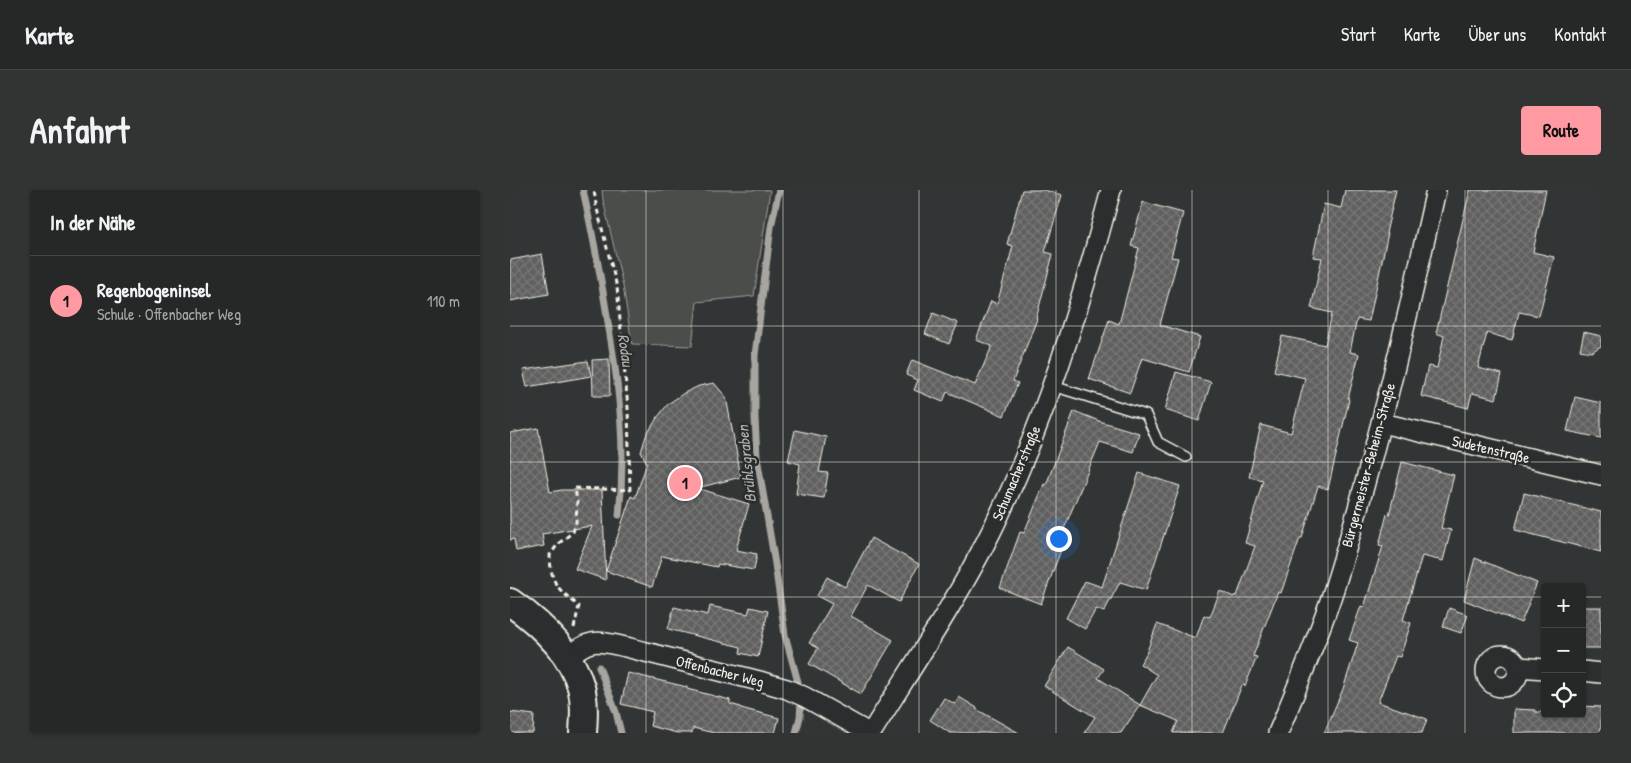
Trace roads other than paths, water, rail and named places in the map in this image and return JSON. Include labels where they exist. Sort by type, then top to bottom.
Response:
[{"type":"main road","points":[[510,602],[538,623],[552,638],[572,654],[585,711],[584,733]]},
{"type":"street","name":"Schumacherstraße","points":[[870,733],[960,589],[991,531],[1015,480],[1053,386],[1096,248],[1111,190]]},
{"type":"street","name":"Bürgermeister-Beheim-Straße","points":[[1278,733],[1308,661],[1334,589],[1382,424],[1436,190]]},
{"type":"street","name":"Sudetenstraße","points":[[1382,424],[1601,475]]},
{"type":"street","name":"Offenbacher Weg","points":[[572,654],[590,643],[606,642],[763,682],[806,697],[870,733]]},
{"type":"street","points":[[1518,667],[1541,669]]},
{"type":"street","points":[[1586,671],[1601,673]]},
{"type":"lane","points":[[1053,386],[1146,415],[1158,442],[1186,457]]},
{"type":"waterway","name":"Rodau","points":[[583,190],[603,294],[619,399],[622,445],[619,515]]},
{"type":"waterway","name":"Brühlsgraben","points":[[779,190],[771,227],[755,355],[755,418],[757,457],[785,635],[798,682],[801,702],[796,733]]},
{"type":"waterway","name":"Rodau","points":[[599,667],[616,712],[621,733]]},
{"type":"place","name":"Regenbogeninsel","points":[[685,483]]}]
